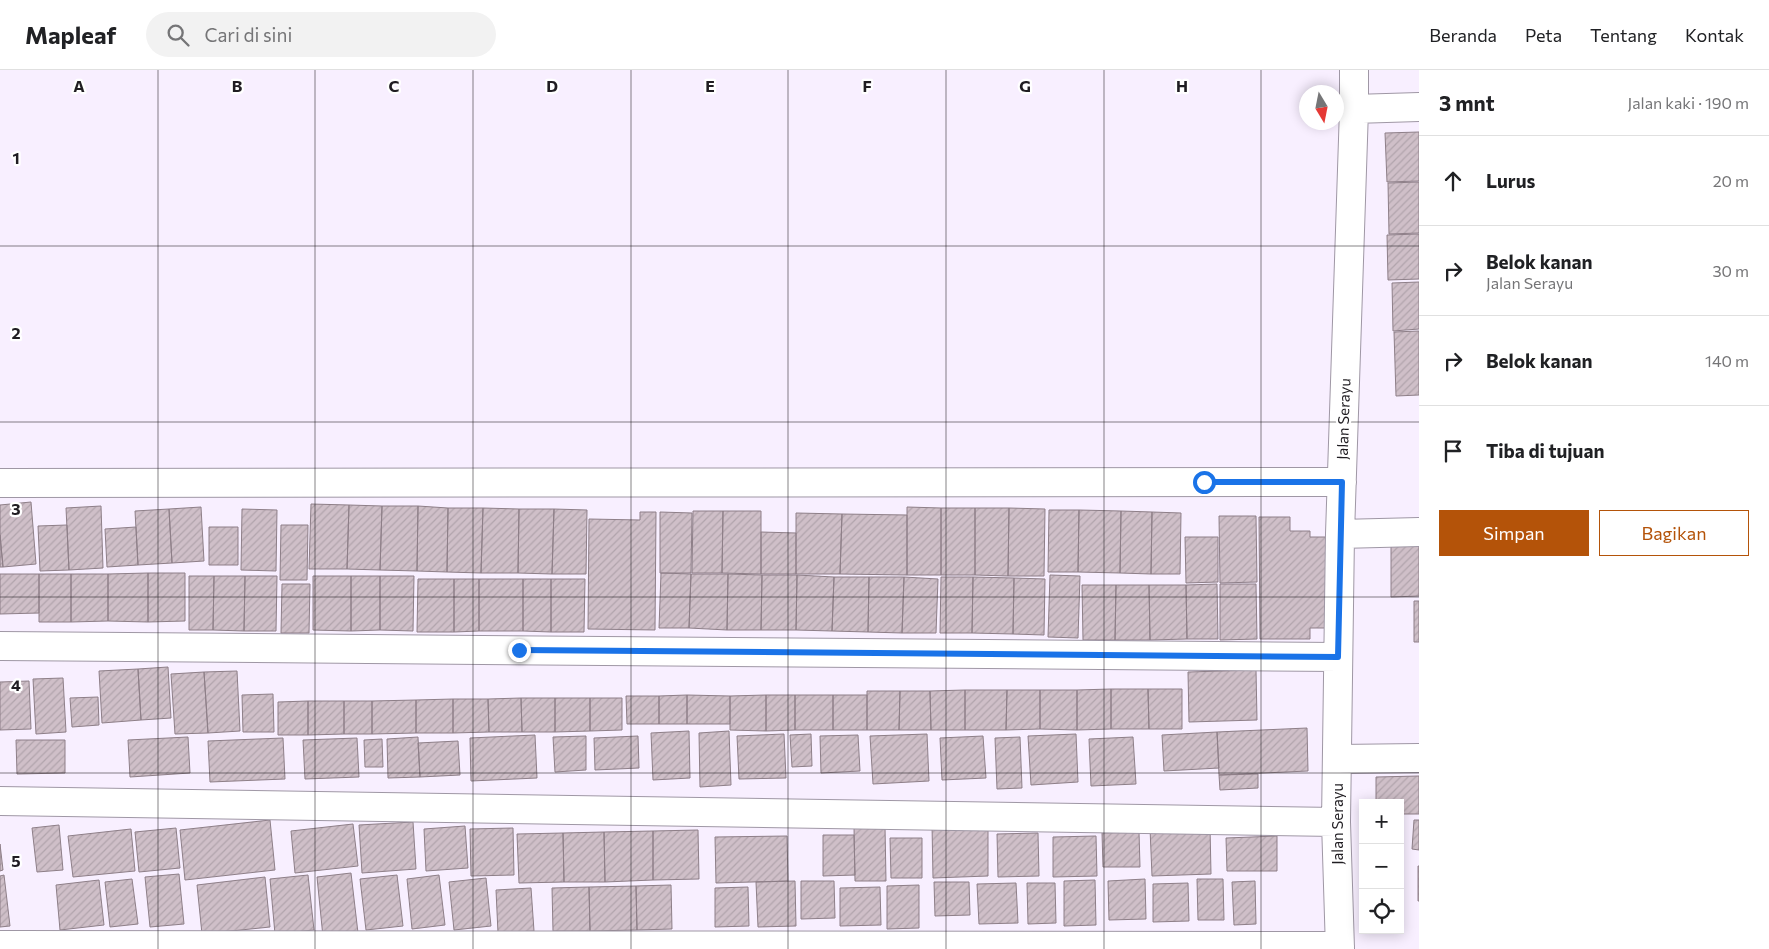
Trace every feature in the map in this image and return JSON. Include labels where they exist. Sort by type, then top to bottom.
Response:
[{"type":"street","name":"Jalan Serayu","points":[[1340,947],[1336,822],[1338,657],[1354,70]]},
{"type":"street","points":[[1354,109],[1419,107]]},
{"type":"street","points":[[0,483],[1342,482]]},
{"type":"street","points":[[1340,534],[1419,532]]},
{"type":"street","points":[[0,646],[1338,657]]},
{"type":"street","points":[[1338,759],[1419,758]]},
{"type":"street","points":[[0,801],[1336,822]]},
{"type":"street","points":[[0,945],[1340,947]]},
{"type":"building","points":[[1419,132],[1419,181],[1387,182],[1385,133]]},
{"type":"building","points":[[1419,182],[1419,233],[1389,234],[1388,183]]},
{"type":"building","points":[[1419,234],[1419,279],[1388,280],[1387,235]]},
{"type":"building","points":[[1419,282],[1419,329],[1393,331],[1392,283]]},
{"type":"building","points":[[1419,331],[1419,395],[1396,396],[1394,332]]},
{"type":"building","points":[[31,502],[36,564],[3,567],[0,505]]},
{"type":"building","points":[[311,504],[349,505],[347,569],[309,569]]},
{"type":"building","points":[[349,505],[382,506],[380,570],[347,569]]},
{"type":"building","points":[[101,506],[103,568],[69,570],[66,508]]},
{"type":"building","points":[[382,506],[418,506],[417,571],[380,570]]},
{"type":"building","points":[[418,506],[448,508],[447,572],[417,571]]},
{"type":"building","points":[[201,507],[204,561],[172,563],[169,509]]},
{"type":"building","points":[[907,507],[941,508],[941,575],[907,575]]},
{"type":"building","points":[[448,508],[483,508],[481,573],[447,572]]},
{"type":"building","points":[[483,508],[519,509],[518,573],[481,573]]},
{"type":"building","points":[[941,508],[975,508],[975,575],[941,575]]},
{"type":"building","points":[[975,508],[1009,508],[1008,576],[975,575]]},
{"type":"building","points":[[1009,508],[1045,509],[1044,576],[1008,576]]},
{"type":"building","points":[[169,509],[172,563],[138,565],[135,511]]},
{"type":"building","points":[[242,509],[277,510],[276,571],[241,570]]},
{"type":"building","points":[[519,509],[554,509],[552,574],[518,573]]},
{"type":"building","points":[[554,509],[587,510],[586,574],[552,574]]},
{"type":"building","points":[[1049,510],[1079,510],[1078,572],[1048,572]]},
{"type":"building","points":[[1079,510],[1121,511],[1120,573],[1078,572]]},
{"type":"building","points":[[693,511],[723,511],[722,573],[692,573]]},
{"type":"building","points":[[723,511],[761,511],[761,574],[722,573]]},
{"type":"building","points":[[1121,511],[1152,512],[1151,574],[1120,573]]},
{"type":"building","points":[[640,512],[656,512],[655,630],[588,629],[589,519],[640,520]]},
{"type":"building","points":[[660,512],[692,513],[691,573],[660,573]]},
{"type":"building","points":[[1152,512],[1181,513],[1180,574],[1151,574]]},
{"type":"building","points":[[796,513],[842,514],[840,574],[796,574]]},
{"type":"building","points":[[842,514],[907,515],[907,575],[840,574]]},
{"type":"building","points":[[1219,516],[1256,516],[1257,582],[1220,583]]},
{"type":"building","points":[[1259,517],[1290,517],[1290,531],[1310,531],[1310,537],[1336,537],[1337,628],[1310,628],[1310,639],[1260,639]]},
{"type":"building","points":[[67,525],[69,570],[40,571],[38,526]]},
{"type":"building","points":[[281,525],[308,525],[307,580],[280,580]]},
{"type":"building","points":[[136,527],[138,565],[107,567],[105,529]]},
{"type":"building","points":[[209,527],[238,527],[238,565],[209,565]]},
{"type":"building","points":[[761,532],[796,533],[796,574],[761,574]]},
{"type":"building","points":[[0,535],[3,567],[0,567]]},
{"type":"building","points":[[1185,537],[1218,537],[1218,582],[1186,583]]},
{"type":"building","points":[[1391,537],[1419,537],[1419,596],[1391,597]]},
{"type":"building","points":[[148,573],[148,622],[108,621],[108,574]]},
{"type":"building","points":[[148,573],[185,573],[185,621],[148,622]]},
{"type":"building","points":[[661,573],[691,574],[689,628],[659,628]]},
{"type":"building","points":[[0,574],[39,574],[39,613],[0,614]]},
{"type":"building","points":[[39,574],[71,574],[71,622],[39,622]]},
{"type":"building","points":[[71,574],[108,574],[108,621],[71,622]]},
{"type":"building","points":[[691,574],[728,574],[727,630],[689,628]]},
{"type":"building","points":[[728,574],[762,575],[761,630],[727,630]]},
{"type":"building","points":[[762,575],[797,575],[796,630],[761,630]]},
{"type":"building","points":[[797,575],[834,577],[832,631],[796,630]]},
{"type":"building","points":[[1050,575],[1080,576],[1078,638],[1048,637]]},
{"type":"building","points":[[189,576],[214,576],[213,630],[189,630]]},
{"type":"building","points":[[214,576],[245,576],[244,631],[213,630]]},
{"type":"building","points":[[245,576],[277,576],[276,631],[244,631]]},
{"type":"building","points":[[313,576],[351,576],[351,631],[313,630]]},
{"type":"building","points":[[351,576],[380,576],[380,630],[351,631]]},
{"type":"building","points":[[380,576],[414,576],[413,631],[380,630]]},
{"type":"building","points":[[834,577],[869,577],[868,632],[832,631]]},
{"type":"building","points":[[869,577],[904,577],[902,633],[868,632]]},
{"type":"building","points":[[904,577],[938,579],[936,633],[902,633]]},
{"type":"building","points":[[941,577],[973,577],[972,633],[940,633]]},
{"type":"building","points":[[973,577],[1014,578],[1013,634],[972,633]]},
{"type":"building","points":[[1014,578],[1045,579],[1044,635],[1013,634]]},
{"type":"building","points":[[418,579],[454,579],[454,632],[417,632]]},
{"type":"building","points":[[454,579],[479,579],[479,631],[454,632]]},
{"type":"building","points":[[479,579],[523,579],[523,631],[479,631]]},
{"type":"building","points":[[523,579],[551,579],[551,632],[523,631]]},
{"type":"building","points":[[551,579],[585,579],[584,632],[551,632]]},
{"type":"building","points":[[282,584],[310,584],[309,633],[281,633]]},
{"type":"building","points":[[1217,584],[1218,639],[1187,639],[1186,585]]},
{"type":"building","points":[[1220,584],[1256,584],[1257,639],[1220,640]]},
{"type":"building","points":[[1082,585],[1116,585],[1115,640],[1083,640]]},
{"type":"building","points":[[1116,585],[1149,585],[1150,640],[1115,640]]},
{"type":"building","points":[[1149,585],[1186,585],[1187,639],[1150,640]]},
{"type":"building","points":[[1414,601],[1419,601],[1419,642],[1414,642]]},
{"type":"building","points":[[168,667],[171,718],[141,720],[138,669]]},
{"type":"building","points":[[138,669],[141,720],[102,723],[99,671]]},
{"type":"building","points":[[1256,670],[1257,720],[1189,722],[1188,672]]},
{"type":"building","points":[[237,671],[240,731],[208,733],[204,672]]},
{"type":"building","points":[[204,672],[208,733],[175,734],[171,674]]},
{"type":"building","points":[[63,678],[66,732],[36,734],[33,679]]},
{"type":"building","points":[[29,681],[31,729],[0,730],[0,682]]},
{"type":"building","points":[[1111,689],[1111,729],[1077,730],[1077,690]]},
{"type":"building","points":[[1111,689],[1148,689],[1149,729],[1111,729]]},
{"type":"building","points":[[1148,689],[1182,689],[1182,729],[1149,729]]},
{"type":"building","points":[[965,690],[965,730],[931,730],[930,691]]},
{"type":"building","points":[[965,690],[1007,690],[1006,730],[965,730]]},
{"type":"building","points":[[1007,690],[1040,690],[1040,729],[1006,730]]},
{"type":"building","points":[[1040,690],[1077,690],[1077,730],[1040,729]]},
{"type":"building","points":[[867,691],[900,691],[899,730],[867,730]]},
{"type":"building","points":[[900,691],[930,691],[931,730],[899,730]]},
{"type":"building","points":[[273,694],[274,732],[243,732],[242,695]]},
{"type":"building","points":[[687,695],[687,724],[659,724],[659,696]]},
{"type":"building","points":[[687,695],[730,696],[730,724],[687,724]]},
{"type":"building","points":[[766,695],[766,731],[730,730],[730,696]]},
{"type":"building","points":[[766,695],[795,695],[795,730],[766,731]]},
{"type":"building","points":[[795,695],[833,695],[833,730],[795,730]]},
{"type":"building","points":[[833,695],[867,695],[867,730],[833,730]]},
{"type":"building","points":[[626,696],[659,696],[659,724],[627,724]]},
{"type":"building","points":[[98,697],[99,725],[72,727],[70,698]]},
{"type":"building","points":[[521,698],[522,732],[489,732],[488,699]]},
{"type":"building","points":[[521,698],[555,698],[555,732],[522,732]]},
{"type":"building","points":[[555,698],[590,698],[590,731],[555,732]]},
{"type":"building","points":[[590,698],[622,698],[622,730],[590,731]]},
{"type":"building","points":[[453,699],[453,733],[416,733],[416,700]]},
{"type":"building","points":[[453,699],[488,699],[489,732],[453,733]]},
{"type":"building","points":[[416,700],[416,733],[372,734],[372,701]]},
{"type":"building","points":[[308,701],[344,701],[344,734],[308,735]]},
{"type":"building","points":[[308,701],[308,735],[278,735],[278,702]]},
{"type":"building","points":[[344,701],[372,701],[372,734],[344,734]]},
{"type":"building","points":[[1307,728],[1308,771],[1219,775],[1217,732]]},
{"type":"building","points":[[689,731],[690,778],[653,780],[651,733]]},
{"type":"building","points":[[729,731],[731,785],[700,787],[699,733]]},
{"type":"building","points":[[1217,732],[1219,768],[1164,771],[1162,735]]},
{"type":"building","points":[[784,734],[786,778],[739,779],[737,736]]},
{"type":"building","points":[[811,734],[812,766],[792,767],[790,735]]},
{"type":"building","points":[[927,734],[929,781],[873,784],[870,736]]},
{"type":"building","points":[[1076,734],[1078,782],[1031,785],[1028,736]]},
{"type":"building","points":[[535,735],[537,778],[471,781],[470,738]]},
{"type":"building","points":[[858,735],[860,771],[821,773],[820,736]]},
{"type":"building","points":[[586,736],[586,770],[555,772],[553,737]]},
{"type":"building","points":[[638,736],[639,768],[595,770],[594,738]]},
{"type":"building","points":[[983,736],[986,778],[942,780],[940,738]]},
{"type":"building","points":[[188,737],[190,773],[130,777],[128,740]]},
{"type":"building","points":[[418,737],[420,777],[388,778],[387,739]]},
{"type":"building","points":[[1020,737],[1022,788],[997,789],[995,738]]},
{"type":"building","points":[[1133,737],[1136,784],[1091,786],[1089,739]]},
{"type":"building","points":[[283,738],[285,779],[210,782],[208,741]]},
{"type":"building","points":[[357,738],[359,777],[305,779],[303,740]]},
{"type":"building","points":[[382,739],[383,767],[365,767],[364,740]]},
{"type":"building","points":[[16,740],[65,740],[65,773],[17,774]]},
{"type":"building","points":[[458,741],[460,775],[420,777],[418,743]]},
{"type":"building","points":[[1258,774],[1258,788],[1220,790],[1219,775]]},
{"type":"building","points":[[1419,776],[1419,814],[1404,814],[1404,799],[1376,799],[1376,777]]},
{"type":"building","points":[[270,820],[275,870],[185,880],[180,830]]},
{"type":"building","points":[[1414,820],[1419,820],[1419,850],[1412,849]]},
{"type":"building","points":[[413,822],[416,869],[362,873],[359,825]]},
{"type":"building","points":[[988,823],[988,876],[933,878],[932,825]]},
{"type":"building","points":[[353,824],[358,866],[295,873],[291,831]]},
{"type":"building","points":[[59,825],[63,870],[37,872],[32,828]]},
{"type":"building","points":[[465,826],[468,868],[426,871],[424,829]]},
{"type":"building","points":[[854,827],[885,827],[886,881],[855,881]]},
{"type":"building","points":[[1210,827],[1211,874],[1152,876],[1150,828]]},
{"type":"building","points":[[176,828],[180,868],[139,872],[135,832]]},
{"type":"building","points":[[513,828],[514,875],[471,876],[470,829]]},
{"type":"building","points":[[131,829],[135,871],[73,877],[68,836]]},
{"type":"building","points":[[698,830],[699,879],[653,880],[653,831]]},
{"type":"building","points":[[653,831],[653,880],[605,882],[604,832]]},
{"type":"building","points":[[604,832],[605,882],[564,882],[563,833]]},
{"type":"building","points":[[1139,832],[1140,867],[1103,867],[1102,833]]},
{"type":"building","points":[[563,833],[564,882],[519,883],[517,834]]},
{"type":"building","points":[[1038,833],[1039,876],[998,877],[997,834]]},
{"type":"building","points":[[823,835],[854,835],[855,875],[823,876]]},
{"type":"building","points":[[787,836],[788,881],[716,883],[715,837]]},
{"type":"building","points":[[1096,836],[1097,876],[1053,877],[1053,837]]},
{"type":"building","points":[[1277,836],[1277,871],[1227,871],[1226,838]]},
{"type":"building","points":[[890,838],[922,838],[922,878],[891,878]]},
{"type":"building","points":[[0,844],[3,870],[0,871]]},
{"type":"building","points":[[1419,866],[1419,901],[1418,901]]},
{"type":"building","points":[[351,873],[358,933],[323,937],[317,877]]},
{"type":"building","points":[[179,874],[184,924],[150,927],[145,877]]},
{"type":"building","points":[[4,875],[10,926],[0,927],[0,876]]},
{"type":"building","points":[[308,875],[314,930],[275,934],[270,879]]},
{"type":"building","points":[[397,875],[403,926],[366,930],[360,879]]},
{"type":"building","points":[[439,875],[445,925],[412,929],[407,879]]},
{"type":"building","points":[[265,877],[270,927],[202,934],[197,885]]},
{"type":"building","points":[[486,878],[491,926],[454,930],[449,882]]},
{"type":"building","points":[[132,879],[138,924],[110,927],[105,882]]},
{"type":"building","points":[[1145,879],[1146,919],[1109,920],[1108,881]]},
{"type":"building","points":[[1197,879],[1223,879],[1224,920],[1198,920]]},
{"type":"building","points":[[99,880],[104,925],[60,930],[56,885]]},
{"type":"building","points":[[1095,880],[1096,925],[1064,926],[1064,881]]},
{"type":"building","points":[[795,881],[796,926],[758,927],[756,882]]},
{"type":"building","points":[[801,881],[834,881],[835,918],[801,919]]},
{"type":"building","points":[[1255,881],[1256,924],[1234,925],[1232,882]]},
{"type":"building","points":[[934,882],[969,882],[970,915],[935,916]]},
{"type":"building","points":[[1016,883],[1018,923],[979,924],[977,884]]},
{"type":"building","points":[[1027,883],[1055,883],[1056,923],[1028,924]]},
{"type":"building","points":[[1188,883],[1189,921],[1153,922],[1153,884]]},
{"type":"building","points":[[671,885],[672,929],[637,930],[636,886]]},
{"type":"building","points":[[919,885],[919,928],[887,929],[887,886]]},
{"type":"building","points":[[636,886],[637,930],[590,931],[589,887]]},
{"type":"building","points":[[589,887],[590,931],[553,931],[552,888]]},
{"type":"building","points":[[748,887],[749,926],[715,927],[715,888]]},
{"type":"building","points":[[880,887],[881,925],[840,926],[840,888]]},
{"type":"building","points":[[531,888],[534,931],[498,933],[496,890]]},
{"type":"route","points":[[519,650],[1338,657],[1342,482],[1204,482]]}]
